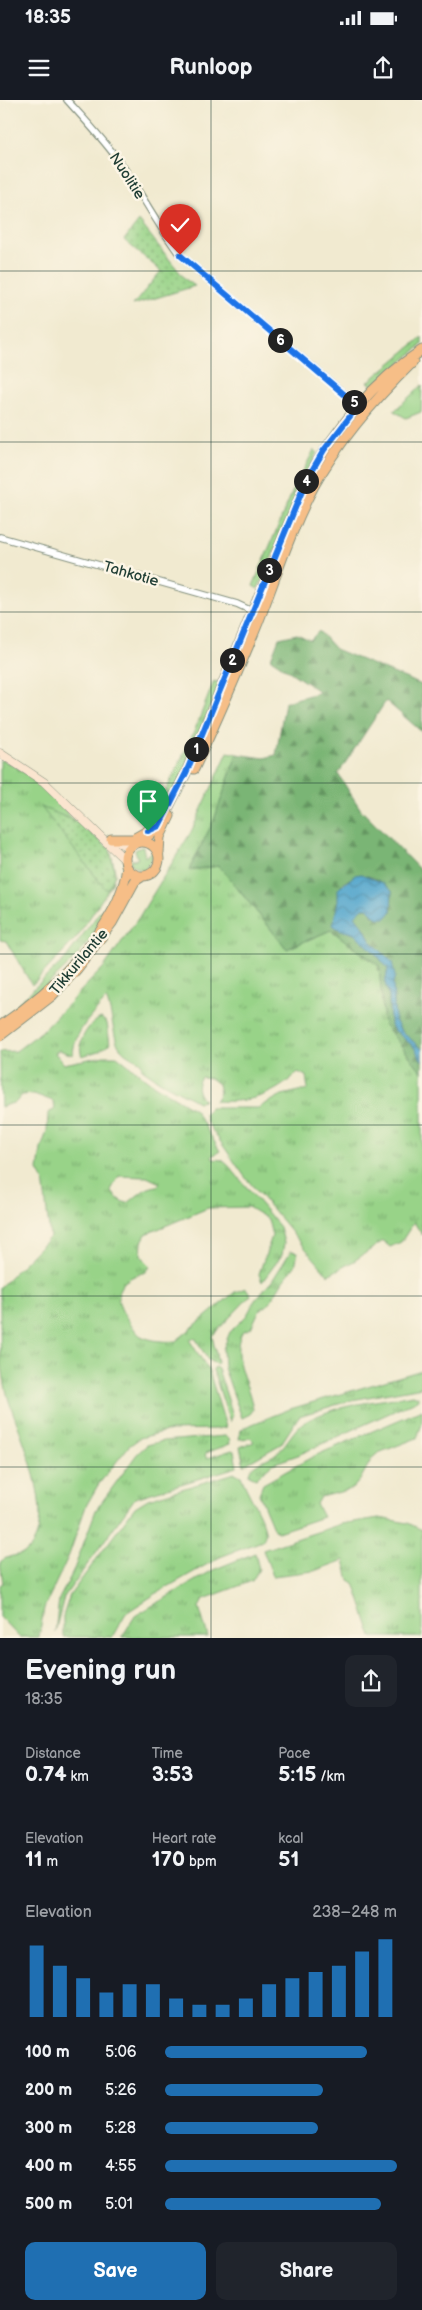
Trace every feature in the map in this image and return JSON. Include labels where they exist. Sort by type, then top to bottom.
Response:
[{"type":"main road","points":[[0,753],[16,761],[44,782],[89,827],[116,849],[134,874],[143,876],[153,873],[157,868],[160,837],[216,722],[307,479],[324,450],[405,361],[422,351]]},
{"type":"main road","points":[[126,864],[127,853],[159,826],[186,773],[256,613]]},
{"type":"main road","points":[[110,838],[133,839],[159,826]]},
{"type":"main road","points":[[89,827],[124,845],[152,846],[159,853]]},
{"type":"main road","name":"Tikkurilantie","points":[[0,1026],[27,1008],[49,989],[89,944],[120,898],[126,864]]},
{"type":"main road","name":"Tikkurilantie","points":[[0,1036],[52,996],[77,969],[112,922],[135,882],[143,876]]},
{"type":"street","name":"Nuolitie","points":[[67,100],[104,141],[124,168],[158,224],[180,255],[361,409]]},
{"type":"street","name":"Tahkotie","points":[[0,537],[237,604],[256,613]]},
{"type":"green space","points":[[139,221],[185,279],[195,286],[133,305],[161,271],[124,240]]},
{"type":"green space","points":[[422,337],[422,345],[373,386],[368,382]]},
{"type":"green space","points":[[422,385],[421,412],[406,418],[394,411]]},
{"type":"green space","points":[[314,450],[317,452],[258,589],[253,586],[294,488]]},
{"type":"green space","points":[[319,631],[335,649],[422,685],[422,732],[386,701],[338,774],[361,810],[422,872],[422,1049],[401,1031],[395,1020],[392,962],[370,940],[355,916],[363,908],[369,908],[373,916],[391,912],[392,891],[380,881],[368,876],[349,879],[342,884],[333,925],[338,929],[357,936],[378,956],[388,969],[385,983],[389,995],[390,1023],[393,1029],[414,1047],[422,1061],[422,1072],[384,1024],[379,966],[331,930],[287,949],[219,866],[189,870],[214,820],[237,754],[264,758],[276,755],[285,702],[320,692],[271,659],[279,638],[297,634],[310,640]]},
{"type":"green space","points":[[214,681],[220,683],[178,785],[156,825],[151,822],[194,732]]},
{"type":"green space","points":[[228,752],[237,754],[214,820],[189,870],[219,866],[287,949],[331,930],[379,966],[384,1024],[422,1072],[422,1235],[414,1222],[401,1242],[390,1247],[383,1241],[354,1261],[328,1275],[245,1177],[206,1121],[205,1114],[210,1108],[258,1108],[282,1095],[308,1089],[306,1076],[298,1072],[280,1087],[270,1092],[239,1101],[215,1101],[220,1093],[218,1084],[210,1078],[201,1077],[198,1089],[204,1100],[198,1102],[161,1082],[142,1069],[141,1062],[121,1049],[116,1040],[106,999],[80,1031],[76,1039],[73,1055],[59,1050],[55,1053],[64,1064],[104,1056],[117,1056],[151,1083],[195,1110],[220,1151],[212,1156],[213,1159],[222,1160],[228,1165],[280,1227],[284,1243],[282,1255],[262,1282],[259,1274],[272,1236],[268,1219],[248,1207],[208,1208],[146,1234],[142,1242],[141,1255],[150,1266],[146,1272],[128,1279],[119,1290],[118,1296],[122,1311],[141,1336],[158,1341],[176,1341],[235,1292],[246,1288],[251,1295],[212,1336],[218,1363],[216,1364],[208,1360],[196,1339],[192,1338],[190,1341],[209,1371],[226,1427],[217,1429],[171,1430],[140,1438],[129,1446],[98,1485],[86,1506],[69,1555],[44,1608],[39,1637],[19,1637],[0,1617],[0,1585],[3,1583],[0,1562],[8,1557],[23,1553],[30,1548],[37,1533],[40,1516],[34,1475],[9,1401],[4,1380],[1,1360],[0,1287],[50,1237],[43,1179],[38,1170],[41,1149],[47,1131],[48,1113],[54,1110],[55,1106],[53,1101],[34,1094],[22,1095],[16,1102],[1,1107],[0,1052],[16,1051],[41,1032],[104,967],[139,917],[191,832]],"holes":[[[119,1176],[147,1177],[160,1183],[158,1186],[145,1190],[128,1203],[118,1199],[111,1190]]]},
{"type":"green space","points":[[3,760],[23,771],[45,789],[75,821],[110,849],[115,872],[112,884],[77,937],[32,985],[6,941],[0,940],[0,761]]},
{"type":"green space","points":[[41,807],[75,821],[110,849],[115,875],[107,891]]},
{"type":"green space","points":[[143,847],[145,857],[152,852],[154,855],[144,871],[132,865],[130,860],[138,859],[135,850]]},
{"type":"green space","points":[[101,910],[105,912],[98,927],[79,954],[17,1010],[12,1009],[65,959]]},
{"type":"green space","points":[[101,1018],[107,1023],[110,1044],[99,1051],[82,1056],[81,1045],[84,1034],[92,1024]]},
{"type":"green space","points":[[291,1251],[298,1252],[295,1266],[269,1304],[260,1309],[251,1328],[242,1332],[239,1342],[239,1361],[253,1410],[242,1418],[224,1368],[223,1349],[230,1332],[247,1315],[255,1300],[272,1281]]},
{"type":"green space","points":[[215,1367],[218,1369],[233,1415],[230,1422],[213,1370]]},
{"type":"green space","points":[[422,1370],[422,1387],[352,1400],[299,1416],[281,1444],[244,1465],[240,1447],[254,1442],[251,1438],[239,1439],[241,1430],[245,1427],[290,1409]]},
{"type":"green space","points":[[413,1395],[418,1397],[418,1400],[298,1455],[272,1464],[256,1478],[249,1475],[255,1465],[278,1452],[298,1427],[313,1418],[341,1408]]},
{"type":"green space","points":[[422,1410],[422,1424],[417,1438],[378,1453],[372,1458],[360,1480],[352,1489],[320,1497],[316,1504],[323,1517],[278,1532],[274,1530],[259,1494],[263,1484],[314,1456]]},
{"type":"green space","points":[[225,1436],[229,1438],[230,1444],[206,1453],[205,1456],[208,1458],[232,1450],[234,1451],[237,1467],[135,1498],[64,1597],[55,1632],[59,1599],[73,1572],[96,1510],[137,1454],[147,1445],[163,1441]]},
{"type":"green space","points":[[235,1473],[241,1476],[261,1518],[265,1532],[262,1541],[220,1557],[157,1593],[126,1613],[112,1637],[63,1637],[63,1616],[70,1595],[135,1507],[148,1499]]},
{"type":"green space","points":[[379,1518],[408,1523],[422,1530],[422,1637],[372,1637],[354,1583],[349,1580],[344,1560],[314,1571],[273,1576],[263,1550],[341,1524]]},
{"type":"green space","points":[[255,1553],[259,1569],[252,1581],[204,1599],[199,1607],[208,1637],[122,1637],[135,1616],[213,1570]]},
{"type":"water","points":[[361,874],[383,883],[392,891],[391,912],[386,918],[376,917],[369,908],[363,908],[355,916],[365,929],[370,940],[392,962],[395,976],[393,983],[395,1020],[401,1031],[422,1049],[422,1061],[414,1047],[393,1029],[390,1023],[389,996],[385,983],[388,969],[378,956],[357,936],[338,929],[333,925],[338,901],[338,889],[355,875]]},
{"type":"route","points":[[148,831],[159,826],[186,773],[307,479],[324,450],[358,406],[180,255]]}]
